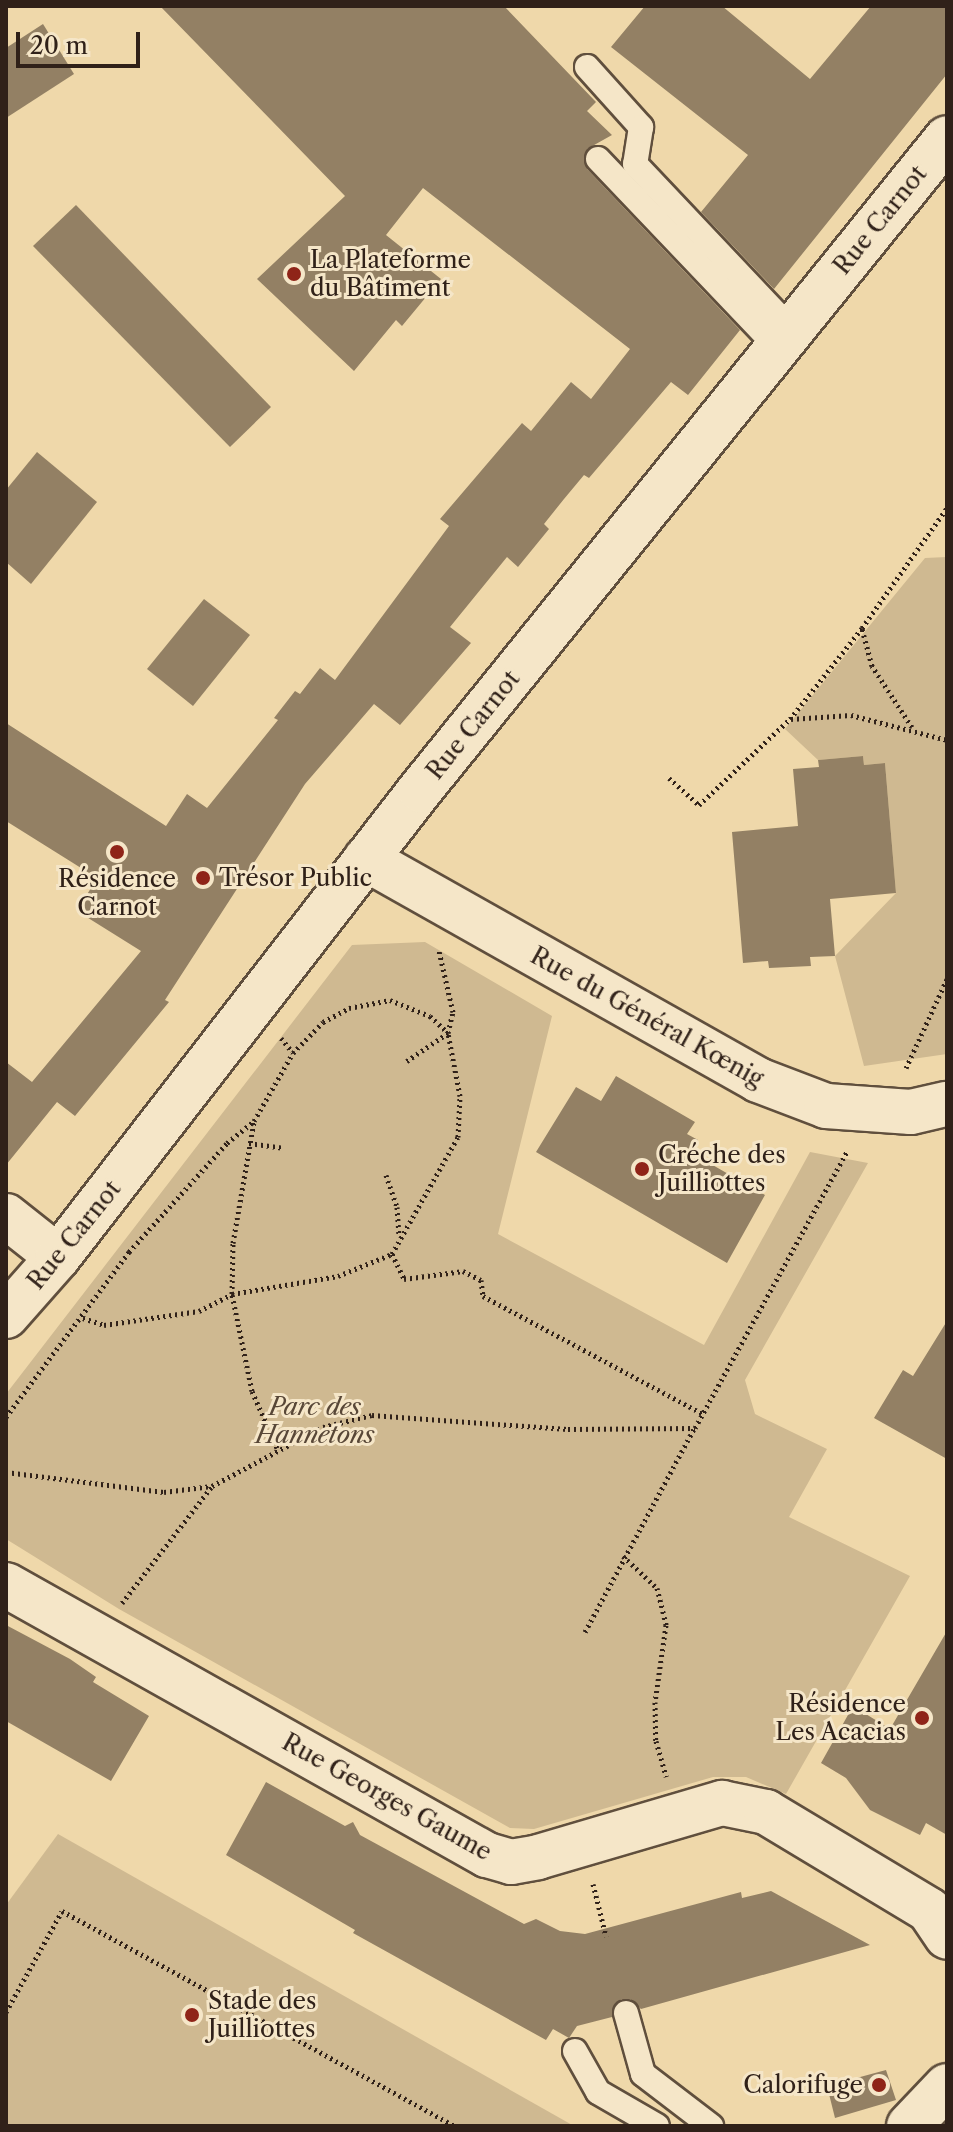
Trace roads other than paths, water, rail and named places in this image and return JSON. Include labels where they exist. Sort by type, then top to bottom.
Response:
[{"type":"street","name":"Rue Carnot","points":[[6,1316],[58,1257],[366,859],[947,138]]},
{"type":"street","name":"Rue du Général Kœnig","points":[[366,859],[758,1080],[826,1106],[911,1112],[947,1104]]},
{"type":"street","points":[[6,1216],[58,1257]]},
{"type":"street","name":"Rue Georges Gaume","points":[[6,1585],[487,1855],[511,1862],[538,1857],[722,1803],[766,1812],[929,1910],[947,1937]]},
{"type":"street","points":[[909,2126],[947,2086]]},
{"type":"lane","points":[[587,67],[641,127],[635,164],[785,339]]},
{"type":"lane","points":[[598,159],[739,307],[785,339]]},
{"type":"lane","points":[[626,2013],[643,2074],[711,2126]]},
{"type":"lane","points":[[575,2051],[598,2092],[657,2126]]},
{"type":"place","name":"La Plateforme du Bâtiment","points":[[294,274]]},
{"type":"place","name":"Résidence Carnot","points":[[117,852]]},
{"type":"place","name":"Trésor Public","points":[[203,878]]},
{"type":"place","name":"Créche des Juilliottes","points":[[642,1169]]},
{"type":"place","name":"Résidence Les Acacias","points":[[922,1718]]},
{"type":"place","name":"Stade des Juilliottes","points":[[192,2015]]},
{"type":"place","name":"Calorifuge","points":[[879,2085]]},
{"type":"park label","name":"Parc des Hannetons","points":[[315,1421]]}]
